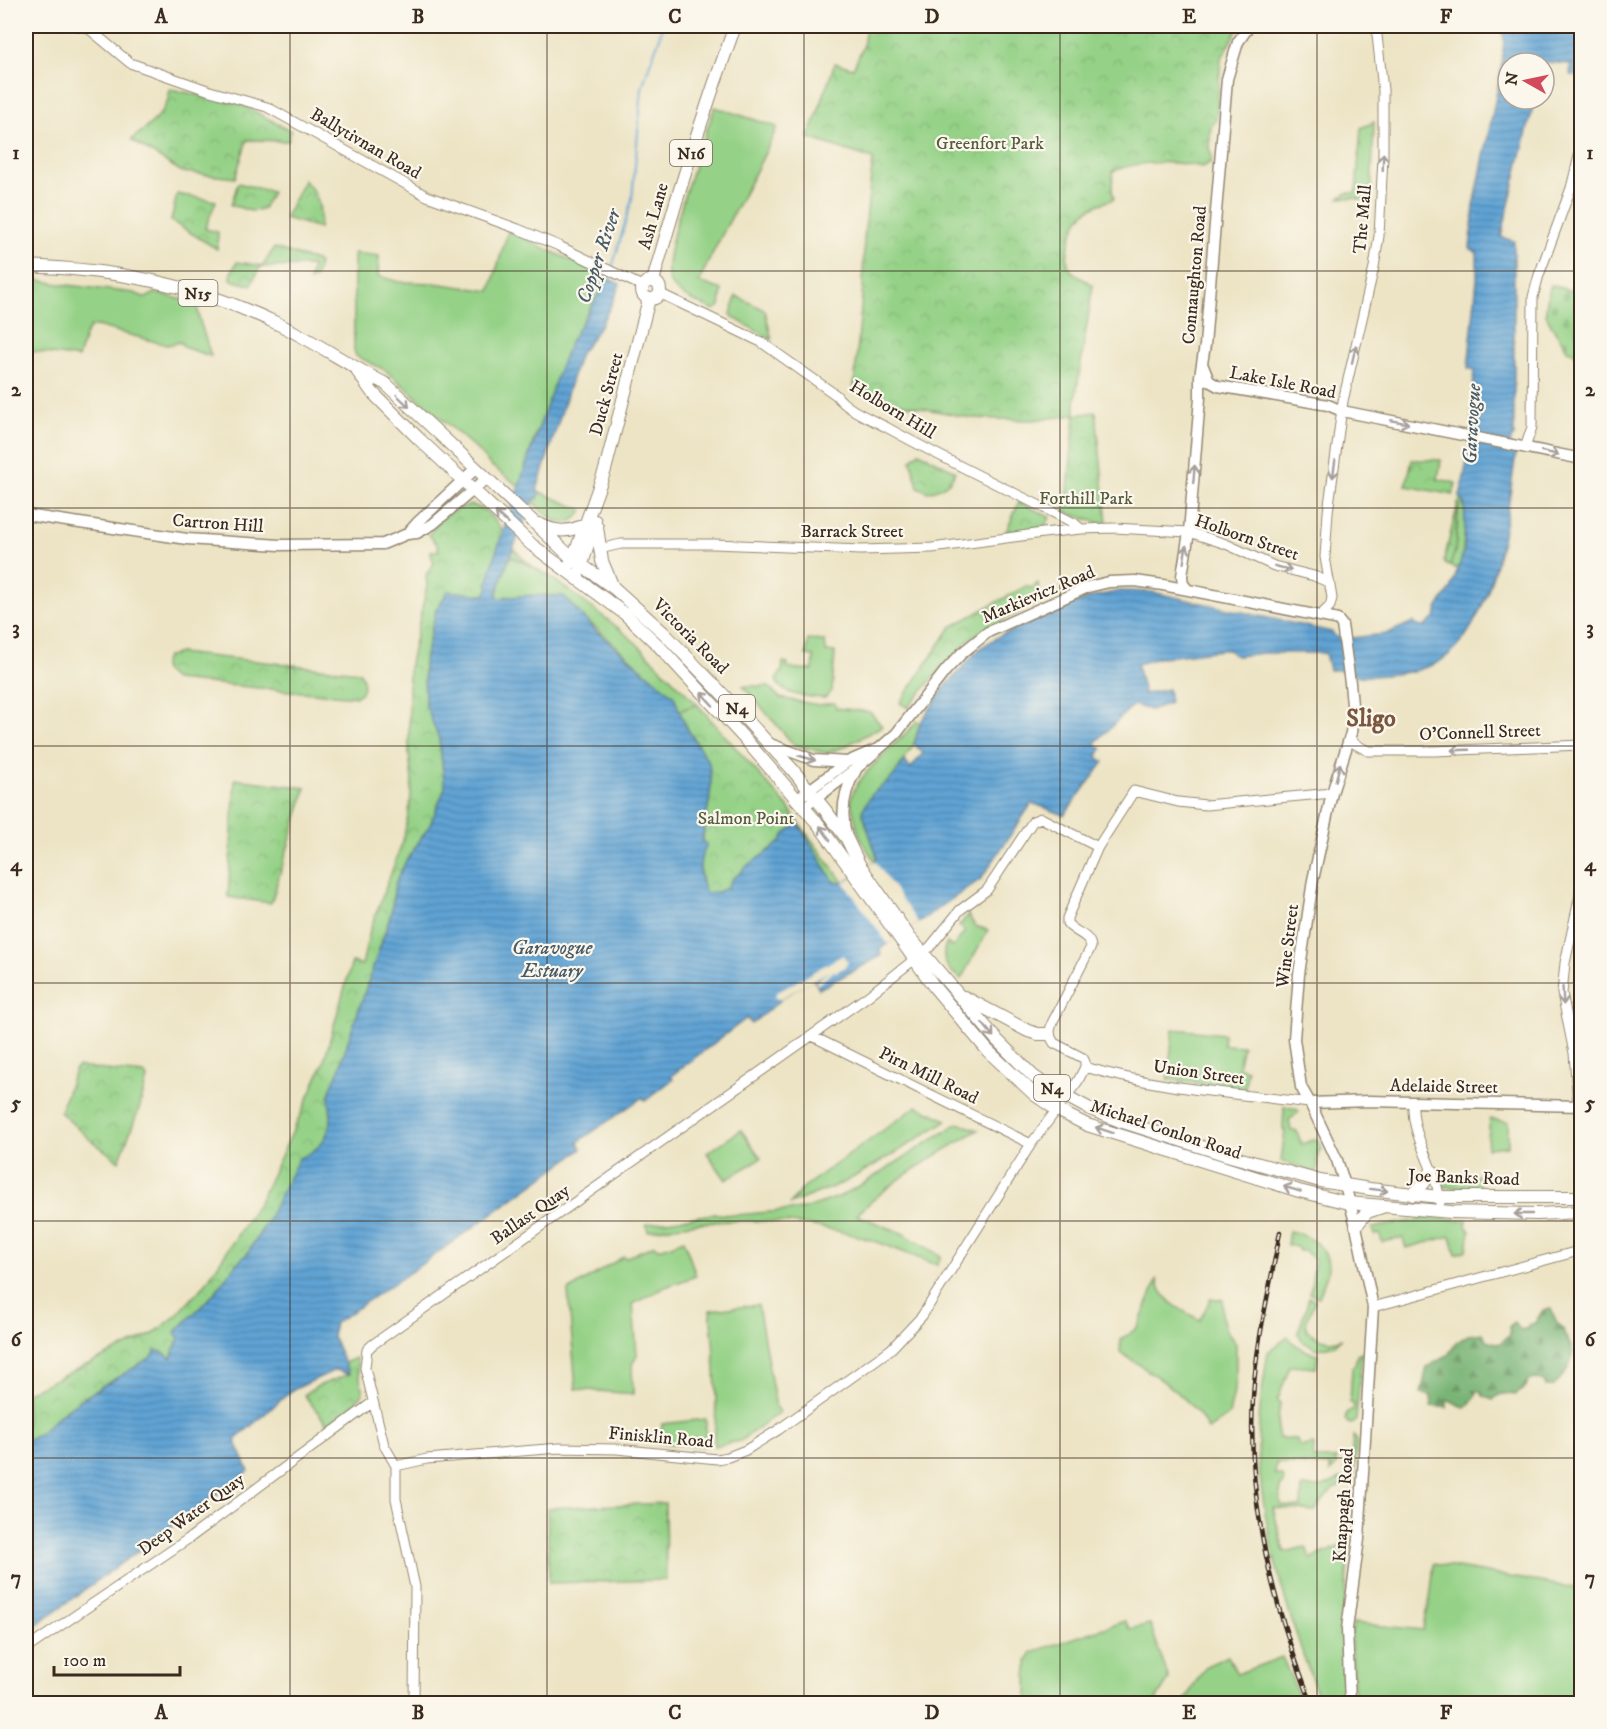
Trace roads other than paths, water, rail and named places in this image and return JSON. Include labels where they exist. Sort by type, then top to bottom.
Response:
[{"type":"highway","name":"Ash Lane","points":[[648,284],[735,26]]},
{"type":"highway","name":"N15","points":[[26,266],[92,270],[136,276],[218,299],[290,330],[318,345],[355,369],[386,384],[530,520],[578,562]]},
{"type":"highway","points":[[648,284],[642,294],[654,296]]},
{"type":"highway","name":"Duck Street","points":[[570,575],[578,562],[592,518],[654,296]]},
{"type":"highway","name":"N15","points":[[355,369],[372,392],[418,439],[532,545],[570,575]]},
{"type":"highway","points":[[530,520],[562,531],[577,529],[592,518],[604,567],[614,588]]},
{"type":"highway","name":"Victoria Road","points":[[578,562],[614,588],[694,663],[769,744],[813,793],[847,839],[855,866]]},
{"type":"highway","name":"Victoria Road","points":[[570,575],[625,614],[658,645],[744,738],[855,866]]},
{"type":"highway","name":"Michael Conlon Road","points":[[855,866],[905,940],[958,993],[997,1040],[1033,1076],[1103,1114],[1144,1129],[1288,1172],[1345,1185]]},
{"type":"highway","name":"Michael Conlon Road","points":[[919,956],[936,990],[988,1052],[1035,1095],[1057,1110],[1088,1125],[1152,1146],[1299,1191],[1349,1203]]},
{"type":"highway","name":"N4","points":[[958,993],[1028,1031],[1049,1035]]},
{"type":"highway","points":[[1413,1195],[1432,1172]]},
{"type":"highway","name":"Joe Banks Road","points":[[1345,1185],[1439,1197],[1581,1197]]},
{"type":"highway","name":"Joe Banks Road","points":[[1349,1203],[1440,1211],[1537,1214],[1581,1212]]},
{"type":"highway","points":[[1356,1226],[1367,1212],[1383,1207]]},
{"type":"main road","name":"Connaughton Road","points":[[1182,576],[1189,532],[1199,388],[1203,364],[1227,79],[1238,42],[1249,26]]},
{"type":"main road","name":"Lake Isle Road","points":[[1203,364],[1209,381],[1218,386],[1328,405],[1342,411],[1581,459]]},
{"type":"main road","name":"Lake Isle Road","points":[[1200,398],[1208,390],[1218,386]]},
{"type":"main road","name":"Cartron Hill","points":[[407,534],[475,469]]},
{"type":"main road","name":"Cartron Hill","points":[[26,515],[186,539],[280,544],[383,544],[407,534],[417,533],[433,524],[486,479]]},
{"type":"main road","points":[[1163,585],[1175,582],[1182,576],[1188,590]]},
{"type":"main road","name":"Markievicz Road","points":[[799,804],[852,765],[862,754],[878,749],[896,734],[946,670],[987,632],[1088,587],[1109,582],[1136,581],[1325,617]]},
{"type":"main road","name":"Wine Street","points":[[1325,617],[1338,620],[1342,625],[1353,716],[1332,793],[1313,880],[1305,927],[1294,1034],[1300,1086],[1337,1160],[1349,1203]]},
{"type":"main road","points":[[769,744],[814,760],[852,765],[851,779],[844,799],[843,825],[847,839]]},
{"type":"main road","name":"Adelaide Street","points":[[1310,1103],[1413,1103],[1580,1109]]},
{"type":"main road","name":"Knappagh Road","points":[[1349,1203],[1373,1307],[1359,1539],[1347,1629],[1350,1704]]},
{"type":"street","name":"Ballytivnan Road","points":[[85,26],[130,63],[210,92],[267,107],[427,196],[518,229],[620,275],[648,284]]},
{"type":"street","name":"The Mall","points":[[1325,617],[1332,598],[1325,558],[1328,508],[1342,411],[1379,236],[1383,158],[1383,90],[1376,26]]},
{"type":"street","points":[[1521,447],[1532,427],[1533,297],[1571,188],[1581,144]]},
{"type":"street","points":[[1571,188],[1581,193]]},
{"type":"street","name":"Holborn Hill","points":[[654,296],[761,342],[856,411],[1074,522],[1081,529]]},
{"type":"street","name":"Holborn Street","points":[[1081,529],[1114,528],[1189,532],[1226,544],[1274,566],[1328,582]]},
{"type":"street","name":"Barrack Street","points":[[599,549],[621,544],[714,544],[861,550],[932,548],[1081,529]]},
{"type":"street","name":"Barrack Street","points":[[597,532],[608,540],[621,544]]},
{"type":"street","name":"O'Connell Street","points":[[1349,737],[1355,744],[1368,751],[1434,751],[1581,745]]},
{"type":"street","points":[[1049,1035],[1052,1023],[1091,947],[1091,942],[1087,938],[1070,928],[1067,918],[1098,847],[1134,791],[1178,802],[1206,805],[1332,793]]},
{"type":"street","name":"Ballast Quay","points":[[396,1466],[384,1445],[373,1402],[365,1358],[367,1350],[372,1345],[812,1036],[919,956],[960,910],[987,890],[1033,821],[1041,818],[1098,847]]},
{"type":"street","points":[[1580,1109],[1574,1053],[1562,993],[1565,963],[1581,886]]},
{"type":"street","name":"Union Street","points":[[1049,1035],[1054,1043],[1083,1058],[1085,1064],[1121,1078],[1310,1103]]},
{"type":"street","name":"Pirn Mill Road","points":[[812,1036],[1031,1144]]},
{"type":"street","name":"Finisklin Road","points":[[396,1466],[427,1459],[559,1448],[617,1449],[717,1459],[746,1450],[873,1362],[905,1335],[922,1316],[1031,1144],[1068,1097],[1085,1064]]},
{"type":"street","points":[[1413,1103],[1412,1115],[1432,1172],[1439,1197],[1440,1211]]},
{"type":"street","points":[[1373,1307],[1581,1250]]},
{"type":"street","name":"Deep Water Quay","points":[[26,1649],[182,1543],[373,1402]]},
{"type":"street","points":[[396,1466],[396,1499],[415,1587],[414,1704]]},
{"type":"water","name":"Garavogue Estuary","points":[[1502,26],[1581,26],[1581,77],[1570,75],[1571,64],[1556,63],[1556,51],[1503,51]]},
{"type":"water","name":"Garavogue Estuary","points":[[1496,96],[1496,111],[1532,111],[1501,237],[1514,241],[1514,436],[1511,439],[1510,449],[1516,452],[1502,540],[1494,573],[1482,605],[1468,632],[1450,654],[1420,669],[1366,676],[1358,676],[1343,670],[1329,670],[1325,653],[1263,653],[1236,656],[1228,650],[1221,650],[1158,658],[1137,664],[1144,694],[1168,689],[1170,703],[1150,710],[1133,705],[1095,743],[1102,749],[1097,757],[1104,762],[1064,815],[1032,803],[981,879],[880,949],[881,956],[819,989],[813,979],[780,999],[751,1024],[747,1018],[671,1076],[673,1079],[645,1101],[643,1097],[578,1142],[582,1149],[415,1269],[335,1323],[332,1335],[349,1374],[335,1370],[291,1391],[235,1440],[249,1471],[26,1632],[26,1441],[39,1434],[80,1400],[154,1355],[155,1350],[171,1358],[179,1338],[175,1332],[213,1295],[236,1264],[247,1254],[265,1225],[299,1158],[312,1152],[329,1130],[331,1123],[330,1091],[340,1068],[391,914],[395,884],[406,861],[430,825],[445,788],[439,739],[425,703],[424,662],[436,610],[448,591],[485,595],[496,552],[559,370],[570,342],[603,287],[602,275],[620,284],[603,321],[580,353],[537,490],[540,492],[538,499],[536,498],[533,502],[507,563],[497,594],[498,598],[533,595],[564,596],[595,630],[674,696],[685,725],[709,763],[710,796],[702,841],[706,847],[700,869],[706,893],[718,892],[727,888],[733,878],[781,842],[784,835],[798,823],[834,882],[844,883],[875,861],[877,857],[862,811],[872,794],[893,777],[904,761],[911,768],[923,753],[914,744],[920,723],[945,687],[980,648],[1001,635],[1072,604],[1120,591],[1152,592],[1332,632],[1336,637],[1351,638],[1386,634],[1413,622],[1417,626],[1424,627],[1436,616],[1438,607],[1451,589],[1464,552],[1464,503],[1460,497],[1471,441],[1474,369],[1468,369],[1477,279],[1477,253],[1470,248],[1474,206]]},
{"type":"waterway","name":"Copper River","points":[[612,268],[632,199],[642,88],[662,26]]},
{"type":"railway","points":[[1280,1232],[1260,1335],[1255,1377],[1252,1438],[1254,1477],[1259,1516],[1275,1592],[1285,1630],[1312,1704]]},
{"type":"district","name":"Sligo","points":[[1371,718]]},
{"type":"park label","name":"Greenfort Park","points":[[990,143]]},
{"type":"park label","name":"Forthill Park","points":[[1086,498]]},
{"type":"park label","name":"Salmon Point","points":[[746,818]]},
{"type":"water label","name":"Garavogue","points":[[1471,424]]}]
